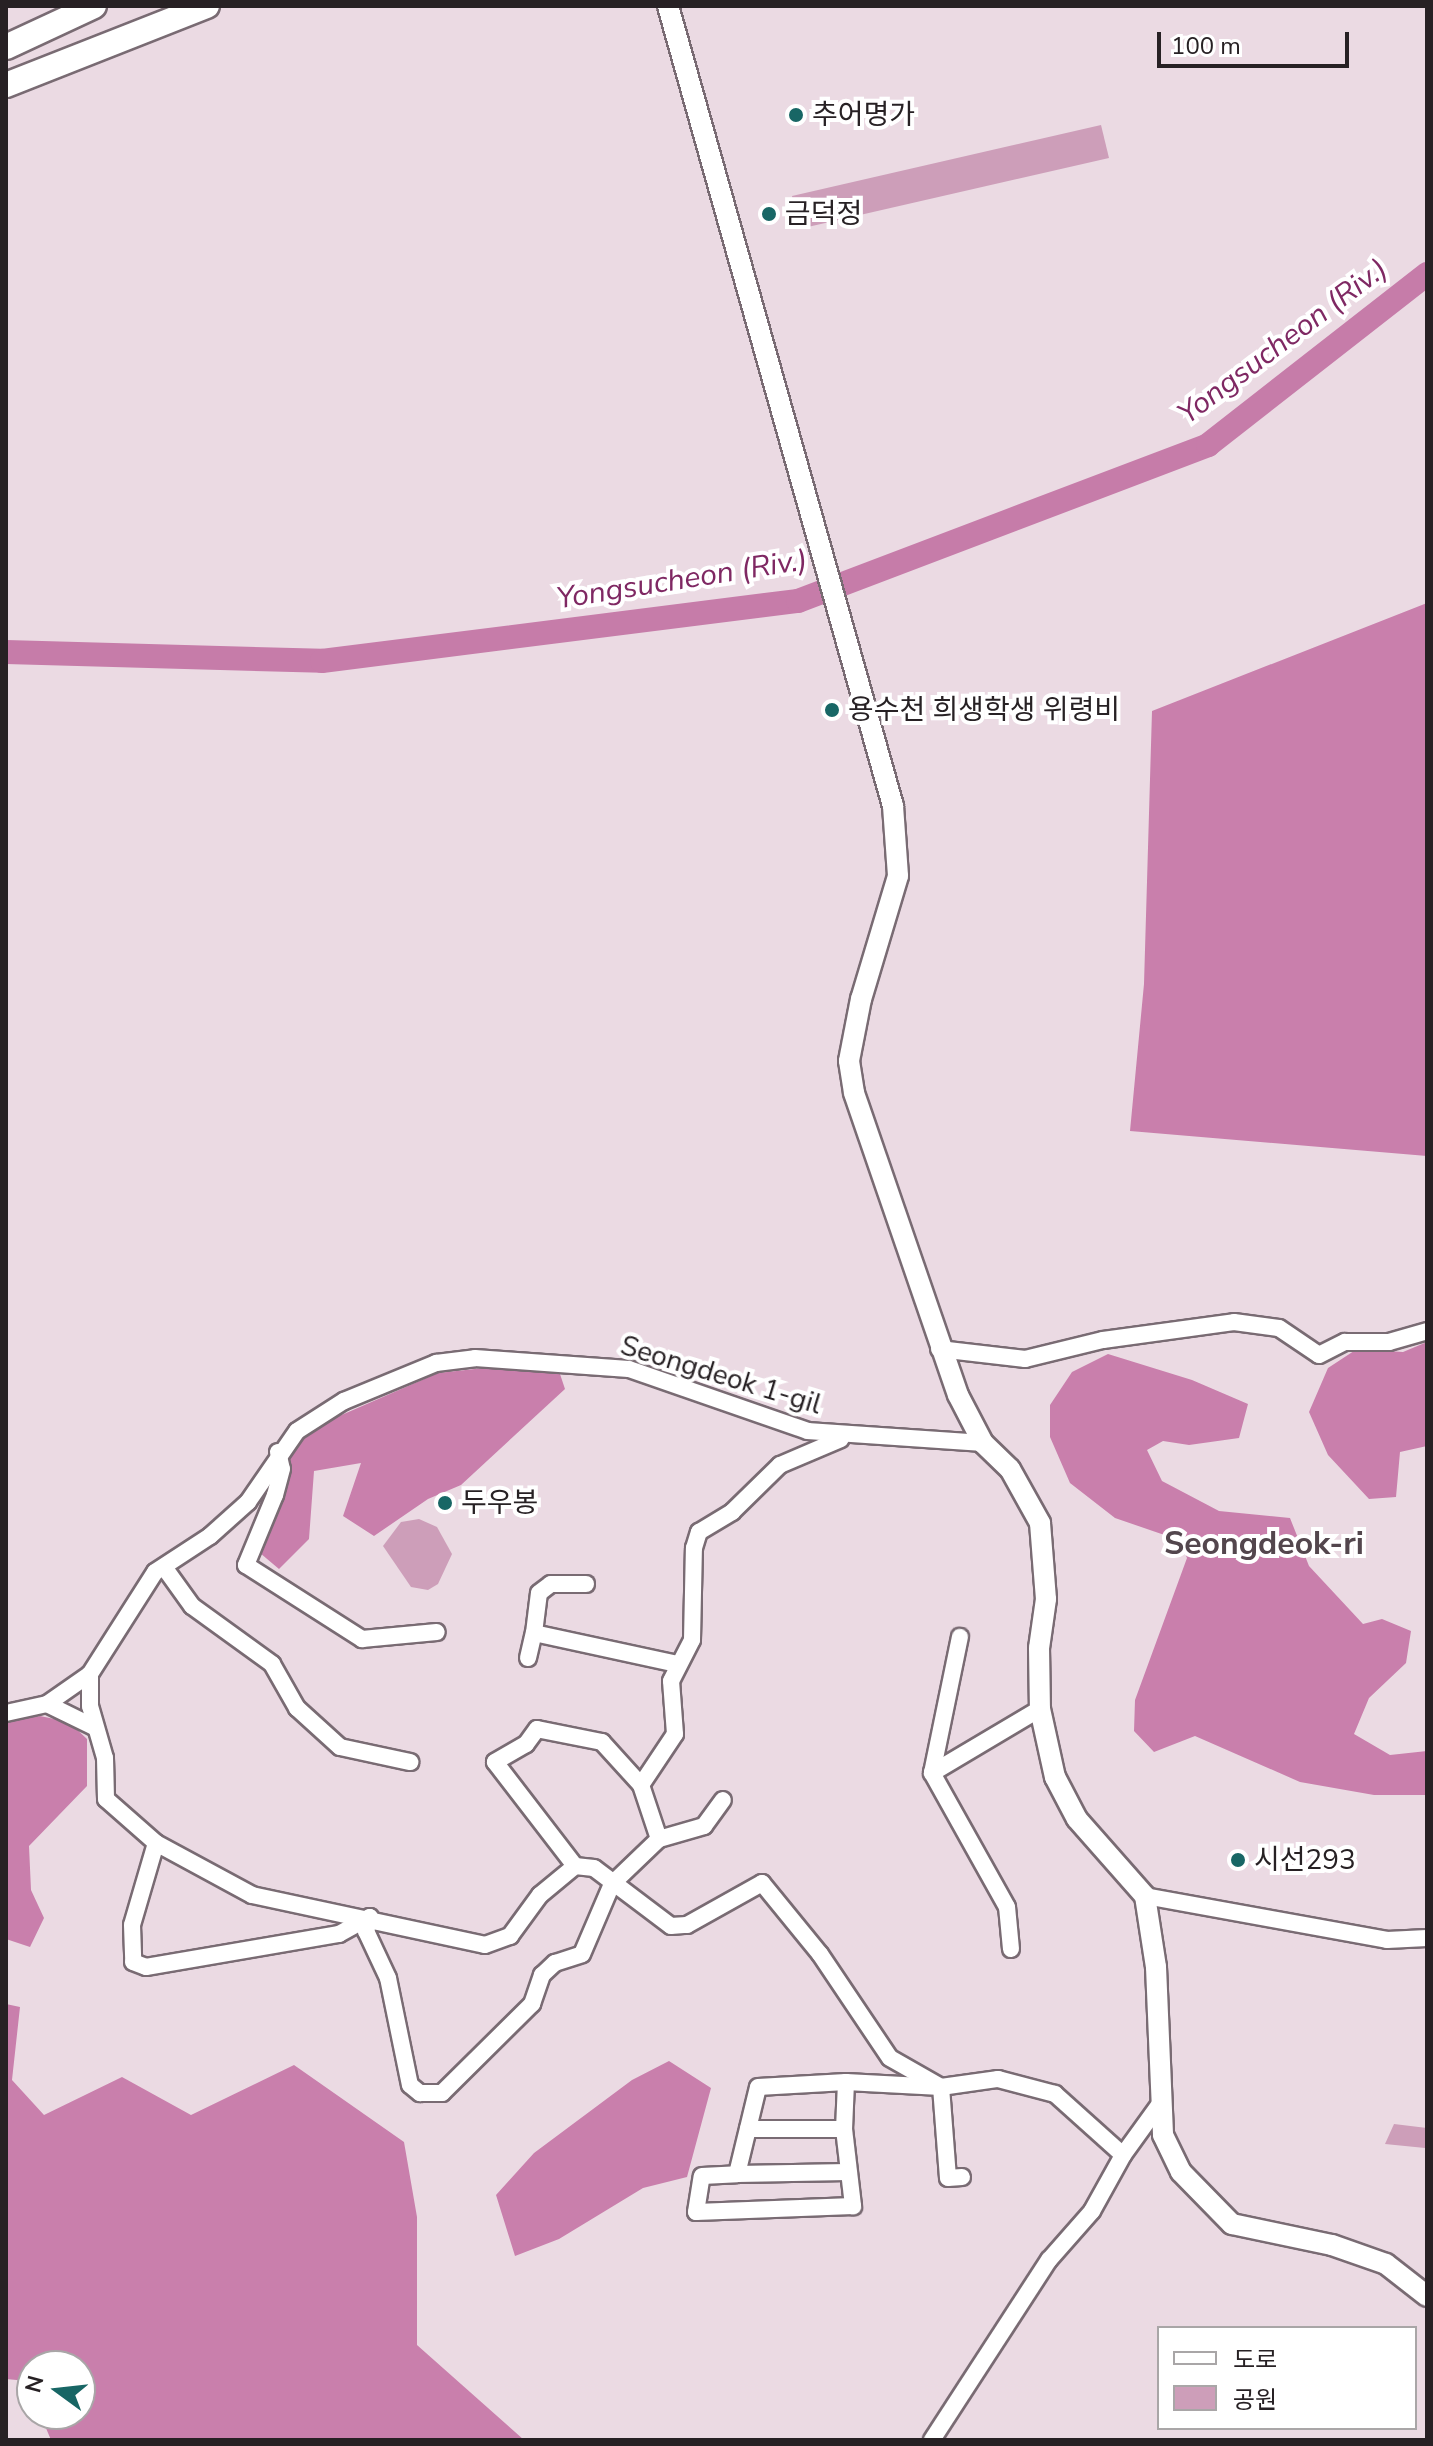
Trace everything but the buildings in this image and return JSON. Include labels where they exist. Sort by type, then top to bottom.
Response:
[{"type":"highway","points":[[6,47],[94,6]]},
{"type":"highway","points":[[6,85],[207,6]]},
{"type":"main road","points":[[668,6],[854,667],[900,845],[898,876],[861,999],[849,1061],[854,1093],[939,1349],[983,1443],[1010,1469],[1040,1523],[1046,1599],[1039,1648],[1040,1709],[1055,1777],[1077,1819],[1145,1896],[1156,1967],[1159,2105],[1163,2135],[1181,2172],[1232,2224],[1332,2245],[1386,2264],[1427,2296]]},
{"type":"street","points":[[939,1349],[1025,1359],[1103,1340],[1234,1322],[1279,1328],[1319,1355],[1345,1342],[1389,1342],[1427,1331]]},
{"type":"street","name":"Seongdeok 1-gil","points":[[6,1713],[47,1704],[90,1674],[128,1609],[164,1567],[210,1536],[248,1502],[278,1452],[316,1415],[436,1363],[475,1358],[629,1369],[729,1407],[846,1437],[983,1443]]},
{"type":"street","name":"Seongdeok 1-gil","points":[[641,1785],[675,1734],[671,1681],[677,1664],[692,1640],[694,1548],[699,1532],[732,1512],[780,1465],[846,1437]]},
{"type":"street","points":[[278,1452],[282,1469],[275,1495],[246,1565],[362,1639],[437,1632]]},
{"type":"street","points":[[164,1567],[192,1606],[272,1664],[297,1708],[340,1747],[410,1762]]},
{"type":"street","points":[[528,1658],[539,1593],[551,1584],[586,1584]]},
{"type":"street","points":[[534,1633],[677,1664]]},
{"type":"street","points":[[960,1637],[932,1773],[1007,1907],[1011,1949]]},
{"type":"street","points":[[90,1674],[94,1727],[105,1758],[106,1799],[156,1843],[252,1895],[370,1917],[485,1945],[510,1936],[540,1895],[575,1866],[594,1868],[671,1926],[687,1925],[762,1883],[820,1954],[890,2058],[941,2087]]},
{"type":"street","points":[[47,1704],[94,1727]]},
{"type":"street","points":[[932,1773],[1040,1709]]},
{"type":"street","points":[[575,1866],[495,1762],[526,1744],[537,1729],[602,1742],[641,1785],[659,1839]]},
{"type":"street","points":[[370,1917],[366,1931],[388,1978],[410,2085],[420,2093],[442,2093],[456,2073],[532,2004],[542,1975],[555,1963],[582,1954],[612,1884],[659,1839],[704,1826],[723,1800]]},
{"type":"street","points":[[156,1843],[132,1925],[133,1962],[146,1967],[339,1934],[370,1917]]},
{"type":"street","points":[[1145,1896],[1387,1940],[1427,1938]]},
{"type":"street","points":[[737,2174],[758,2087],[846,2082],[941,2087],[998,2079],[1055,2094],[1123,2155]]},
{"type":"street","points":[[846,2082],[844,2129],[853,2206],[696,2212],[702,2176],[848,2172]]},
{"type":"street","points":[[941,2087],[948,2178],[962,2177]]},
{"type":"street","points":[[932,2440],[1049,2260],[1092,2211],[1123,2155],[1159,2105]]},
{"type":"street","points":[[748,2129],[844,2129]]},
{"type":"green space","points":[[1101,125],[1109,158],[799,229],[792,196]]},
{"type":"green space","points":[[419,1519],[437,1527],[452,1554],[438,1584],[428,1590],[411,1587],[383,1546],[401,1522]]},
{"type":"green space","points":[[1394,2124],[1427,2128],[1425,2148],[1385,2144]]},
{"type":"shaded area","points":[[1427,603],[1427,1156],[1130,1131],[1144,984],[1152,711]]},
{"type":"shaded area","points":[[1427,1342],[1427,1446],[1400,1452],[1396,1497],[1369,1499],[1328,1455],[1309,1412],[1328,1368],[1357,1349],[1403,1352]]},
{"type":"shaded area","points":[[1108,1354],[1192,1380],[1248,1404],[1239,1438],[1189,1445],[1163,1441],[1147,1450],[1162,1481],[1219,1511],[1290,1518],[1309,1566],[1363,1624],[1382,1619],[1411,1631],[1406,1663],[1369,1698],[1354,1734],[1390,1755],[1427,1751],[1427,1795],[1374,1795],[1300,1782],[1195,1736],[1154,1752],[1134,1731],[1135,1700],[1187,1558],[1179,1540],[1115,1518],[1070,1483],[1050,1437],[1050,1405],[1072,1372]]},
{"type":"shaded area","points":[[484,1368],[560,1374],[565,1389],[461,1485],[428,1499],[374,1536],[343,1516],[361,1463],[314,1471],[309,1539],[279,1569],[260,1553],[283,1457],[314,1427],[438,1373]]},
{"type":"shaded area","points":[[40,1716],[69,1722],[87,1739],[87,1786],[29,1846],[31,1890],[44,1918],[30,1947],[6,1939],[6,1721]]},
{"type":"shaded area","points":[[6,2004],[20,2007],[12,2080],[44,2115],[122,2077],[191,2115],[294,2065],[404,2142],[417,2217],[417,2345],[524,2440],[51,2440],[47,2430],[96,2430],[96,2350],[16,2350],[16,2380],[6,2379]]},
{"type":"shaded area","points":[[669,2061],[711,2088],[687,2177],[643,2188],[559,2239],[515,2256],[496,2195],[534,2153],[632,2080]]},
{"type":"waterway","name":"Yongsucheon (Riv.)","points":[[6,652],[322,661],[798,601],[1208,445],[1427,274]]},
{"type":"place","name":"추어명가","points":[[796,115]]},
{"type":"place","name":"금덕정","points":[[769,214]]},
{"type":"place","name":"용수천 희생학생 위령비","points":[[832,710]]},
{"type":"place","name":"두우봉","points":[[445,1503]]},
{"type":"place","name":"시선293","points":[[1238,1860]]},
{"type":"district","name":"Seongdeok-ri","points":[[1264,1544]]}]
